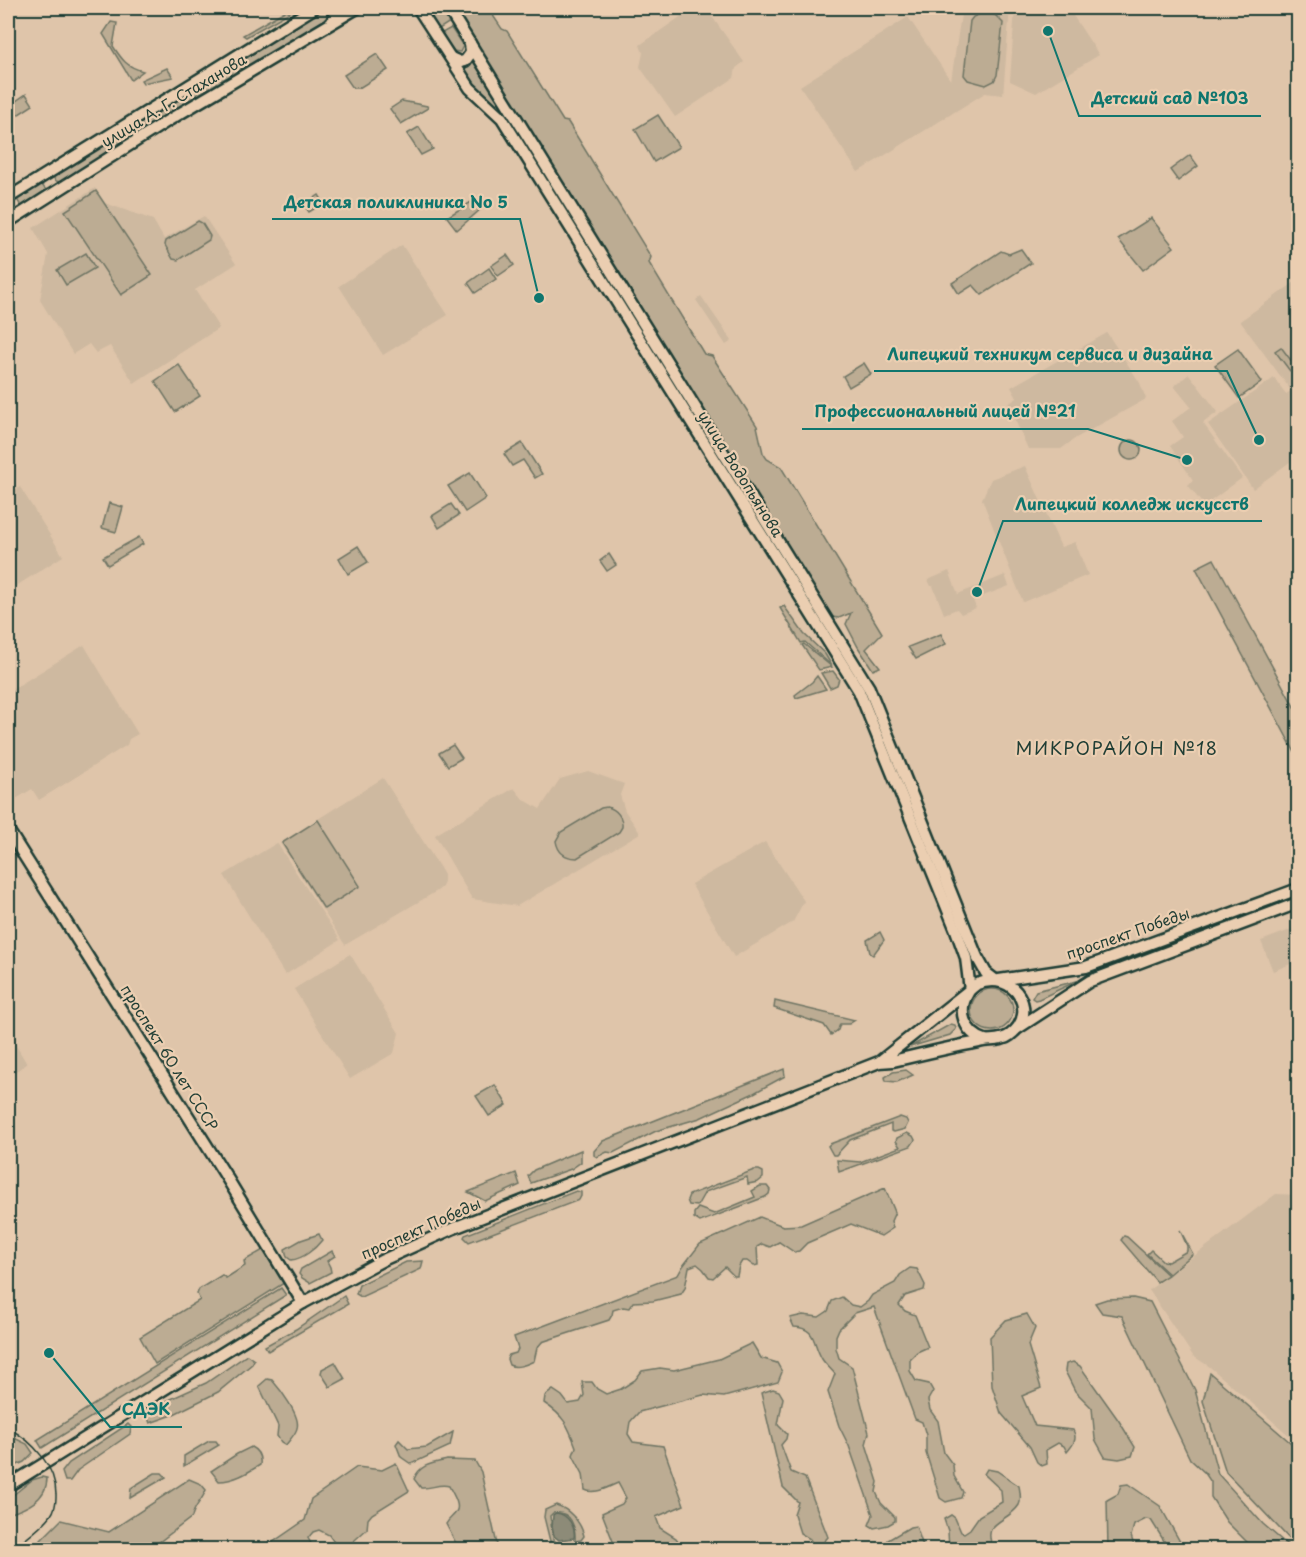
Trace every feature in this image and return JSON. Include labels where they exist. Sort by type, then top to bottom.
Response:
[{"type":"main road","name":"улица А. Г. Стаханова","points":[[8,198],[314,8]]},
{"type":"main road","points":[[332,8],[335,13],[332,22]]},
{"type":"main road","name":"улица А. Г. Стаханова","points":[[8,222],[169,120],[357,8]]},
{"type":"main road","name":"улица Водопьянова","points":[[418,8],[470,88],[501,118],[833,653],[859,691],[956,930],[966,958],[970,990]]},
{"type":"main road","name":"улица Водопьянова","points":[[448,8],[869,688],[977,957],[986,973],[995,980]]},
{"type":"main road","points":[[451,57],[456,61],[465,61],[471,53],[470,43]]},
{"type":"main road","points":[[58,166],[51,174],[51,181],[58,186],[68,183]]},
{"type":"main road","name":"проспект 60 лет СССР","points":[[8,830],[303,1303]]},
{"type":"main road","name":"проспект Победы","points":[[995,980],[1086,967],[1299,889]]},
{"type":"main road","points":[[1266,901],[1271,913]]},
{"type":"main road","name":"проспект Победы","points":[[1018,1028],[1090,981],[1299,903]]},
{"type":"main road","points":[[995,980],[1011,986],[1020,997],[1023,1008],[1018,1028],[1004,1039],[986,1040],[893,1061],[879,1062],[970,990],[986,981],[995,980]]},
{"type":"main road","points":[[970,990],[963,1005],[964,1021],[975,1036],[986,1040]]},
{"type":"main road","name":"проспект Победы","points":[[8,1486],[303,1303],[383,1260],[454,1228],[879,1062]]},
{"type":"shaded area","points":[[290,8],[297,8],[246,37],[243,35]]},
{"type":"shaded area","points":[[319,8],[329,11],[326,19],[64,182],[54,179],[53,175]]},
{"type":"shaded area","points":[[426,8],[441,8],[450,22],[439,29]]},
{"type":"shaded area","points":[[452,8],[488,8],[502,29],[507,31],[563,121],[568,122],[651,257],[649,263],[704,354],[712,356],[757,426],[763,453],[767,459],[781,467],[882,633],[866,649],[880,667],[873,670],[858,647],[846,624],[851,613],[839,618],[831,617]]},
{"type":"shaded area","points":[[693,8],[706,8],[744,62],[736,68],[734,78],[675,117],[640,67],[643,53],[640,45]]},
{"type":"shaded area","points":[[962,8],[1010,8],[1003,95],[985,93],[858,172],[800,86],[908,17],[951,81]]},
{"type":"shaded area","points":[[1015,8],[1068,8],[1099,55],[1036,93],[1010,81]]},
{"type":"shaded area","points":[[984,12],[995,15],[1003,23],[997,75],[994,81],[986,85],[968,80],[964,75],[970,21]]},
{"type":"shaded area","points":[[111,22],[117,23],[113,46],[116,51],[129,65],[143,71],[131,80],[103,34]]},
{"type":"shaded area","points":[[451,28],[463,46],[460,52],[453,51],[442,33]]},
{"type":"shaded area","points":[[377,54],[388,70],[359,88],[353,88],[344,75]]},
{"type":"shaded area","points":[[473,58],[520,136],[517,137],[474,85],[461,64]]},
{"type":"shaded area","points":[[167,68],[173,77],[143,83],[141,80]]},
{"type":"shaded area","points":[[26,94],[33,105],[16,116],[9,106]]},
{"type":"shaded area","points":[[402,101],[428,108],[401,124],[390,109]]},
{"type":"shaded area","points":[[658,115],[679,147],[654,162],[635,129]]},
{"type":"shaded area","points":[[419,127],[433,149],[421,155],[407,134]]},
{"type":"shaded area","points":[[1190,155],[1198,166],[1178,181],[1170,170]]},
{"type":"shaded area","points":[[39,181],[45,189],[50,191],[22,208],[15,196]]},
{"type":"shaded area","points":[[95,188],[105,203],[153,220],[164,239],[204,216],[236,264],[195,290],[219,328],[134,383],[110,346],[96,353],[89,344],[73,354],[40,300],[48,254],[33,228]]},
{"type":"shaded area","points":[[96,191],[152,275],[121,295],[65,211]]},
{"type":"shaded area","points":[[319,195],[324,203],[309,212],[304,205]]},
{"type":"shaded area","points":[[476,199],[482,208],[457,230],[447,217]]},
{"type":"shaded area","points":[[1151,218],[1174,247],[1143,270],[1118,239]]},
{"type":"shaded area","points":[[198,221],[202,223],[210,236],[209,240],[178,260],[173,259],[165,245],[166,241]]},
{"type":"shaded area","points":[[402,245],[448,315],[383,355],[339,286]]},
{"type":"shaded area","points":[[1021,249],[1031,263],[982,295],[973,285],[959,294],[952,283],[1001,251],[1009,254]]},
{"type":"shaded area","points":[[86,253],[95,268],[66,285],[57,270]]},
{"type":"shaded area","points":[[507,255],[514,265],[498,276],[491,266]]},
{"type":"shaded area","points":[[489,268],[496,279],[475,293],[468,283]]},
{"type":"shaded area","points":[[1298,280],[1298,382],[1290,389],[1240,321]]},
{"type":"shaded area","points":[[701,296],[732,341],[726,345],[696,300]]},
{"type":"shaded area","points":[[1107,333],[1140,383],[1146,399],[1076,438],[1061,449],[1028,449],[1008,404],[1017,398],[1011,387]]},
{"type":"shaded area","points":[[1281,347],[1296,367],[1290,371],[1275,351]]},
{"type":"shaded area","points":[[1238,349],[1262,382],[1239,398],[1215,365]]},
{"type":"shaded area","points":[[864,363],[871,374],[849,387],[843,376]]},
{"type":"shaded area","points":[[179,365],[200,396],[175,412],[155,381]]},
{"type":"shaded area","points":[[1189,374],[1218,412],[1203,423],[1242,478],[1204,506],[1188,485],[1193,480],[1170,446],[1183,437],[1172,421],[1191,407],[1174,386]]},
{"type":"shaded area","points":[[1274,378],[1286,394],[1298,387],[1298,456],[1253,489],[1208,424]]},
{"type":"shaded area","points":[[1131,440],[1138,443],[1141,450],[1138,457],[1131,460],[1124,457],[1121,450],[1124,443]]},
{"type":"shaded area","points":[[522,443],[542,474],[535,478],[523,460],[512,466],[504,454]]},
{"type":"shaded area","points":[[1025,466],[1061,547],[1075,542],[1088,575],[1023,602],[982,499],[991,479]]},
{"type":"shaded area","points":[[470,473],[486,498],[465,512],[448,486]]},
{"type":"shaded area","points":[[20,487],[63,556],[16,586],[8,584],[8,495]]},
{"type":"shaded area","points":[[109,503],[123,507],[116,532],[102,528]]},
{"type":"shaded area","points":[[451,504],[459,515],[439,528],[432,516]]},
{"type":"shaded area","points":[[139,537],[143,544],[108,565],[103,557]]},
{"type":"shaded area","points":[[358,546],[368,562],[348,574],[339,558]]},
{"type":"shaded area","points":[[609,554],[616,565],[607,571],[600,561]]},
{"type":"shaded area","points":[[1214,559],[1298,714],[1298,758],[1196,568]]},
{"type":"shaded area","points":[[949,571],[958,594],[1005,575],[1009,586],[973,600],[976,608],[961,614],[957,609],[944,614],[933,586],[928,580]]},
{"type":"shaded area","points":[[784,606],[804,634],[825,654],[832,666],[805,642],[801,643],[780,608]]},
{"type":"shaded area","points":[[941,634],[946,644],[916,659],[908,647]]},
{"type":"shaded area","points":[[804,644],[832,667],[819,670],[802,645]]},
{"type":"shaded area","points":[[84,645],[138,734],[129,739],[127,745],[39,800],[32,789],[16,799],[8,786],[8,692]]},
{"type":"shaded area","points":[[833,671],[839,679],[837,685],[830,688],[821,673]]},
{"type":"shaded area","points":[[817,676],[826,689],[796,698],[795,695]]},
{"type":"shaded area","points":[[453,745],[462,758],[448,766],[439,753]]},
{"type":"shaded area","points":[[588,771],[624,784],[620,795],[625,811],[640,833],[517,906],[472,899],[435,835],[514,788],[523,799],[540,809],[560,779]]},
{"type":"shaded area","points":[[383,778],[440,868],[444,881],[442,887],[437,891],[345,945],[280,843]]},
{"type":"shaded area","points":[[607,807],[614,810],[620,817],[622,827],[619,832],[577,858],[560,852],[556,841],[561,832],[601,808]]},
{"type":"shaded area","points":[[318,820],[360,886],[324,909],[282,843]]},
{"type":"shaded area","points":[[765,842],[804,901],[793,922],[734,957],[691,884]]},
{"type":"shaded area","points":[[277,843],[340,940],[285,975],[224,875]]},
{"type":"shaded area","points":[[1298,927],[1298,961],[1273,971],[1261,941]]},
{"type":"shaded area","points":[[880,932],[884,940],[873,955],[870,953],[867,940]]},
{"type":"shaded area","points":[[350,954],[399,1033],[394,1053],[350,1079],[294,989]]},
{"type":"shaded area","points":[[1077,981],[1039,999],[1032,998],[1036,991]]},
{"type":"shaded area","points":[[992,989],[1000,990],[1007,995],[1012,1002],[1012,1018],[1007,1025],[1000,1030],[992,1031],[984,1030],[977,1025],[972,1018],[971,1010],[972,1002],[977,995],[984,990]]},
{"type":"shaded area","points":[[775,1001],[855,1020],[849,1024],[840,1024],[838,1030],[831,1035],[824,1025],[774,1008]]},
{"type":"shaded area","points":[[951,1024],[955,1025],[956,1029],[950,1035],[910,1047]]},
{"type":"shaded area","points":[[8,1032],[27,1064],[8,1076]]},
{"type":"shaded area","points":[[784,1069],[785,1076],[700,1118],[656,1131],[613,1153],[607,1152],[597,1157],[594,1155],[594,1151],[603,1141]]},
{"type":"shaded area","points":[[906,1070],[913,1075],[897,1082],[886,1081],[885,1077],[893,1072]]},
{"type":"shaded area","points":[[495,1085],[507,1105],[489,1116],[476,1096]]},
{"type":"shaded area","points":[[900,1117],[906,1119],[908,1123],[905,1129],[891,1131],[891,1124],[850,1140],[836,1155],[833,1155],[828,1146],[830,1144]]},
{"type":"shaded area","points":[[907,1133],[915,1140],[911,1146],[839,1172],[837,1160],[860,1162],[900,1147],[896,1141],[897,1138]]},
{"type":"shaded area","points":[[581,1150],[581,1162],[571,1169],[531,1183],[528,1176],[534,1170]]},
{"type":"shaded area","points":[[754,1170],[763,1172],[763,1178],[758,1182],[748,1184],[747,1177],[705,1192],[697,1206],[689,1205],[687,1200],[689,1195]]},
{"type":"shaded area","points":[[516,1173],[520,1185],[485,1201],[468,1192]]},
{"type":"shaded area","points":[[760,1186],[767,1186],[770,1190],[765,1197],[700,1222],[694,1218],[694,1213],[698,1208],[714,1214],[755,1197],[752,1191]]},
{"type":"shaded area","points":[[885,1188],[895,1212],[891,1221],[893,1228],[881,1236],[851,1224],[807,1243],[799,1251],[794,1252],[779,1242],[770,1247],[762,1244],[757,1247],[758,1265],[754,1266],[747,1261],[742,1261],[737,1276],[725,1267],[713,1278],[709,1277],[697,1264],[689,1267],[685,1288],[681,1294],[653,1301],[633,1302],[629,1308],[613,1310],[609,1320],[542,1342],[537,1348],[534,1361],[519,1366],[509,1365],[507,1359],[509,1355],[516,1353],[518,1349],[514,1337],[678,1275],[700,1244],[760,1217],[783,1226],[801,1225]]},
{"type":"shaded area","points":[[576,1191],[581,1192],[579,1200],[469,1242],[464,1237],[465,1235]]},
{"type":"shaded area","points":[[1276,1194],[1298,1195],[1298,1443],[1210,1367],[1193,1356],[1149,1290]]},
{"type":"shaded area","points":[[1180,1230],[1193,1254],[1169,1274],[1147,1254],[1151,1250],[1163,1261],[1168,1262],[1187,1251]]},
{"type":"shaded area","points":[[319,1234],[322,1240],[308,1253],[291,1260],[287,1257],[285,1249]]},
{"type":"shaded area","points":[[1124,1236],[1168,1275],[1157,1282],[1121,1240]]},
{"type":"shaded area","points":[[263,1250],[284,1283],[155,1364],[140,1337],[200,1300],[197,1294],[199,1289],[222,1275],[226,1278],[245,1266],[244,1261]]},
{"type":"shaded area","points":[[332,1251],[335,1256],[327,1261],[331,1272],[310,1283],[302,1278],[299,1274],[301,1269]]},
{"type":"shaded area","points":[[423,1261],[421,1269],[361,1297],[356,1294],[359,1285],[406,1262]]},
{"type":"shaded area","points":[[910,1268],[917,1269],[925,1285],[924,1290],[905,1296],[899,1305],[905,1311],[915,1315],[928,1347],[917,1352],[910,1359],[910,1371],[916,1381],[929,1384],[933,1391],[928,1400],[930,1410],[938,1421],[944,1453],[953,1465],[954,1476],[963,1492],[961,1498],[946,1502],[940,1498],[926,1453],[926,1435],[922,1422],[915,1419],[874,1307],[855,1313],[839,1329],[836,1336],[836,1348],[839,1358],[852,1367],[869,1433],[866,1444],[878,1482],[876,1492],[881,1503],[895,1517],[895,1521],[888,1525],[874,1528],[869,1525],[873,1515],[828,1392],[835,1374],[822,1359],[810,1333],[794,1327],[790,1318],[803,1315],[819,1317],[828,1311],[832,1301],[842,1297],[851,1305],[860,1307],[872,1295],[895,1283],[900,1275]]},
{"type":"shaded area","points":[[281,1288],[286,1295],[42,1448],[37,1440]]},
{"type":"shaded area","points":[[344,1296],[348,1304],[268,1351],[265,1346],[296,1329]]},
{"type":"shaded area","points":[[1133,1298],[1150,1302],[1195,1390],[1218,1474],[1263,1524],[1292,1549],[1254,1549],[1227,1522],[1211,1497],[1211,1482],[1190,1459],[1122,1316],[1102,1313],[1095,1303],[1107,1299]]},
{"type":"shaded area","points":[[1027,1314],[1035,1328],[1028,1345],[1041,1388],[1022,1396],[1035,1426],[1073,1430],[1075,1436],[1067,1452],[1064,1446],[1058,1443],[1046,1450],[1047,1464],[1042,1466],[1037,1462],[1030,1447],[1001,1413],[992,1386],[990,1337],[1006,1320]]},
{"type":"shaded area","points":[[752,1343],[761,1358],[777,1363],[782,1372],[778,1382],[724,1397],[703,1395],[639,1412],[630,1422],[628,1434],[633,1442],[663,1446],[684,1505],[656,1517],[660,1528],[676,1538],[684,1549],[616,1549],[602,1513],[622,1504],[626,1498],[618,1483],[597,1491],[585,1490],[583,1474],[573,1455],[576,1447],[561,1417],[544,1403],[545,1396],[553,1390],[568,1404],[580,1402],[584,1395],[582,1382],[592,1382],[597,1389],[606,1394],[621,1389],[635,1380],[642,1371],[660,1368],[674,1370],[719,1359]]},
{"type":"shaded area","points":[[247,1355],[254,1360],[252,1364],[218,1392],[170,1416],[150,1423],[147,1416],[153,1407],[206,1383]]},
{"type":"shaded area","points":[[335,1362],[345,1379],[330,1387],[321,1373],[322,1369]]},
{"type":"shaded area","points":[[1073,1362],[1080,1366],[1119,1421],[1135,1447],[1132,1456],[1119,1459],[1105,1457],[1095,1439],[1092,1408],[1075,1391],[1065,1371],[1066,1364]]},
{"type":"shaded area","points":[[1210,1373],[1298,1449],[1298,1548],[1226,1472],[1203,1401]]},
{"type":"shaded area","points":[[267,1379],[272,1380],[280,1390],[296,1417],[296,1430],[286,1445],[277,1436],[278,1426],[259,1386]]},
{"type":"shaded area","points":[[773,1389],[779,1391],[783,1398],[778,1425],[787,1434],[781,1445],[791,1472],[805,1478],[828,1537],[821,1545],[814,1547],[810,1539],[800,1533],[794,1514],[798,1502],[783,1487],[761,1393]]},
{"type":"shaded area","points":[[128,1424],[131,1427],[130,1434],[78,1470],[70,1481],[65,1481],[62,1472],[69,1463]]},
{"type":"shaded area","points":[[453,1432],[450,1446],[411,1464],[401,1457],[396,1444],[399,1440],[408,1449],[427,1447]]},
{"type":"shaded area","points":[[8,1435],[27,1444],[33,1453],[24,1462],[8,1469]]},
{"type":"shaded area","points":[[209,1441],[216,1441],[219,1445],[184,1466],[184,1456]]},
{"type":"shaded area","points":[[251,1447],[259,1454],[260,1465],[235,1478],[219,1481],[211,1471]]},
{"type":"shaded area","points":[[447,1460],[475,1461],[481,1472],[498,1549],[459,1549],[446,1524],[457,1509],[457,1503],[449,1486],[421,1488],[414,1479],[423,1467]]},
{"type":"shaded area","points":[[396,1463],[409,1491],[372,1514],[368,1519],[367,1529],[345,1549],[338,1548],[329,1535],[319,1530],[313,1532],[308,1538],[314,1549],[263,1549],[305,1520],[311,1499],[357,1467],[382,1470]]},
{"type":"shaded area","points":[[987,1469],[997,1471],[1019,1486],[1021,1498],[1019,1505],[992,1528],[990,1540],[994,1549],[949,1549],[948,1531],[944,1519],[951,1515],[955,1518],[961,1532],[964,1533],[970,1529],[979,1516],[1002,1502],[1001,1490],[984,1474]]},
{"type":"shaded area","points":[[155,1473],[162,1473],[166,1477],[130,1498],[131,1488]]},
{"type":"shaded area","points":[[47,1478],[46,1486],[39,1498],[28,1506],[8,1514],[8,1499],[32,1480]]},
{"type":"shaded area","points":[[189,1479],[201,1484],[206,1490],[192,1517],[150,1549],[32,1549],[61,1520],[109,1532]]},
{"type":"shaded area","points":[[1128,1484],[1160,1506],[1184,1549],[1169,1549],[1151,1520],[1146,1519],[1134,1525],[1131,1536],[1135,1549],[1108,1549],[1107,1500],[1118,1494],[1121,1485]]},
{"type":"shaded area","points":[[556,1505],[574,1517],[584,1536],[581,1540],[575,1541],[575,1530],[568,1517],[564,1514],[553,1513],[550,1516],[553,1538],[556,1543],[575,1544],[552,1549],[544,1517],[545,1510]]},
{"type":"shaded area","points":[[556,1513],[564,1516],[570,1522],[574,1530],[574,1538],[559,1540],[554,1536],[553,1515]]},
{"type":"shaded area","points":[[916,1526],[924,1549],[887,1549],[888,1540]]},
{"type":"tram line","points":[[8,794],[8,810]]},
{"type":"tram line","points":[[8,1428],[26,1440],[42,1456],[52,1475],[56,1497],[54,1509],[47,1520],[12,1550]]},
{"type":"place","name":"Детский сад №103","points":[[1048,31]]},
{"type":"place","name":"Детская поликлиника No 5","points":[[539,298]]},
{"type":"place","name":"Липецкий техникум сервиса и дизайна","points":[[1259,440]]},
{"type":"place","name":"Профессиональный лицей №21","points":[[1187,460]]},
{"type":"place","name":"Липецкий колледж искусств","points":[[977,592]]},
{"type":"place","name":"СДЭК","points":[[49,1353]]},
{"type":"district","name":"МИКРОРАЙОН №18","points":[[1117,749]]}]
